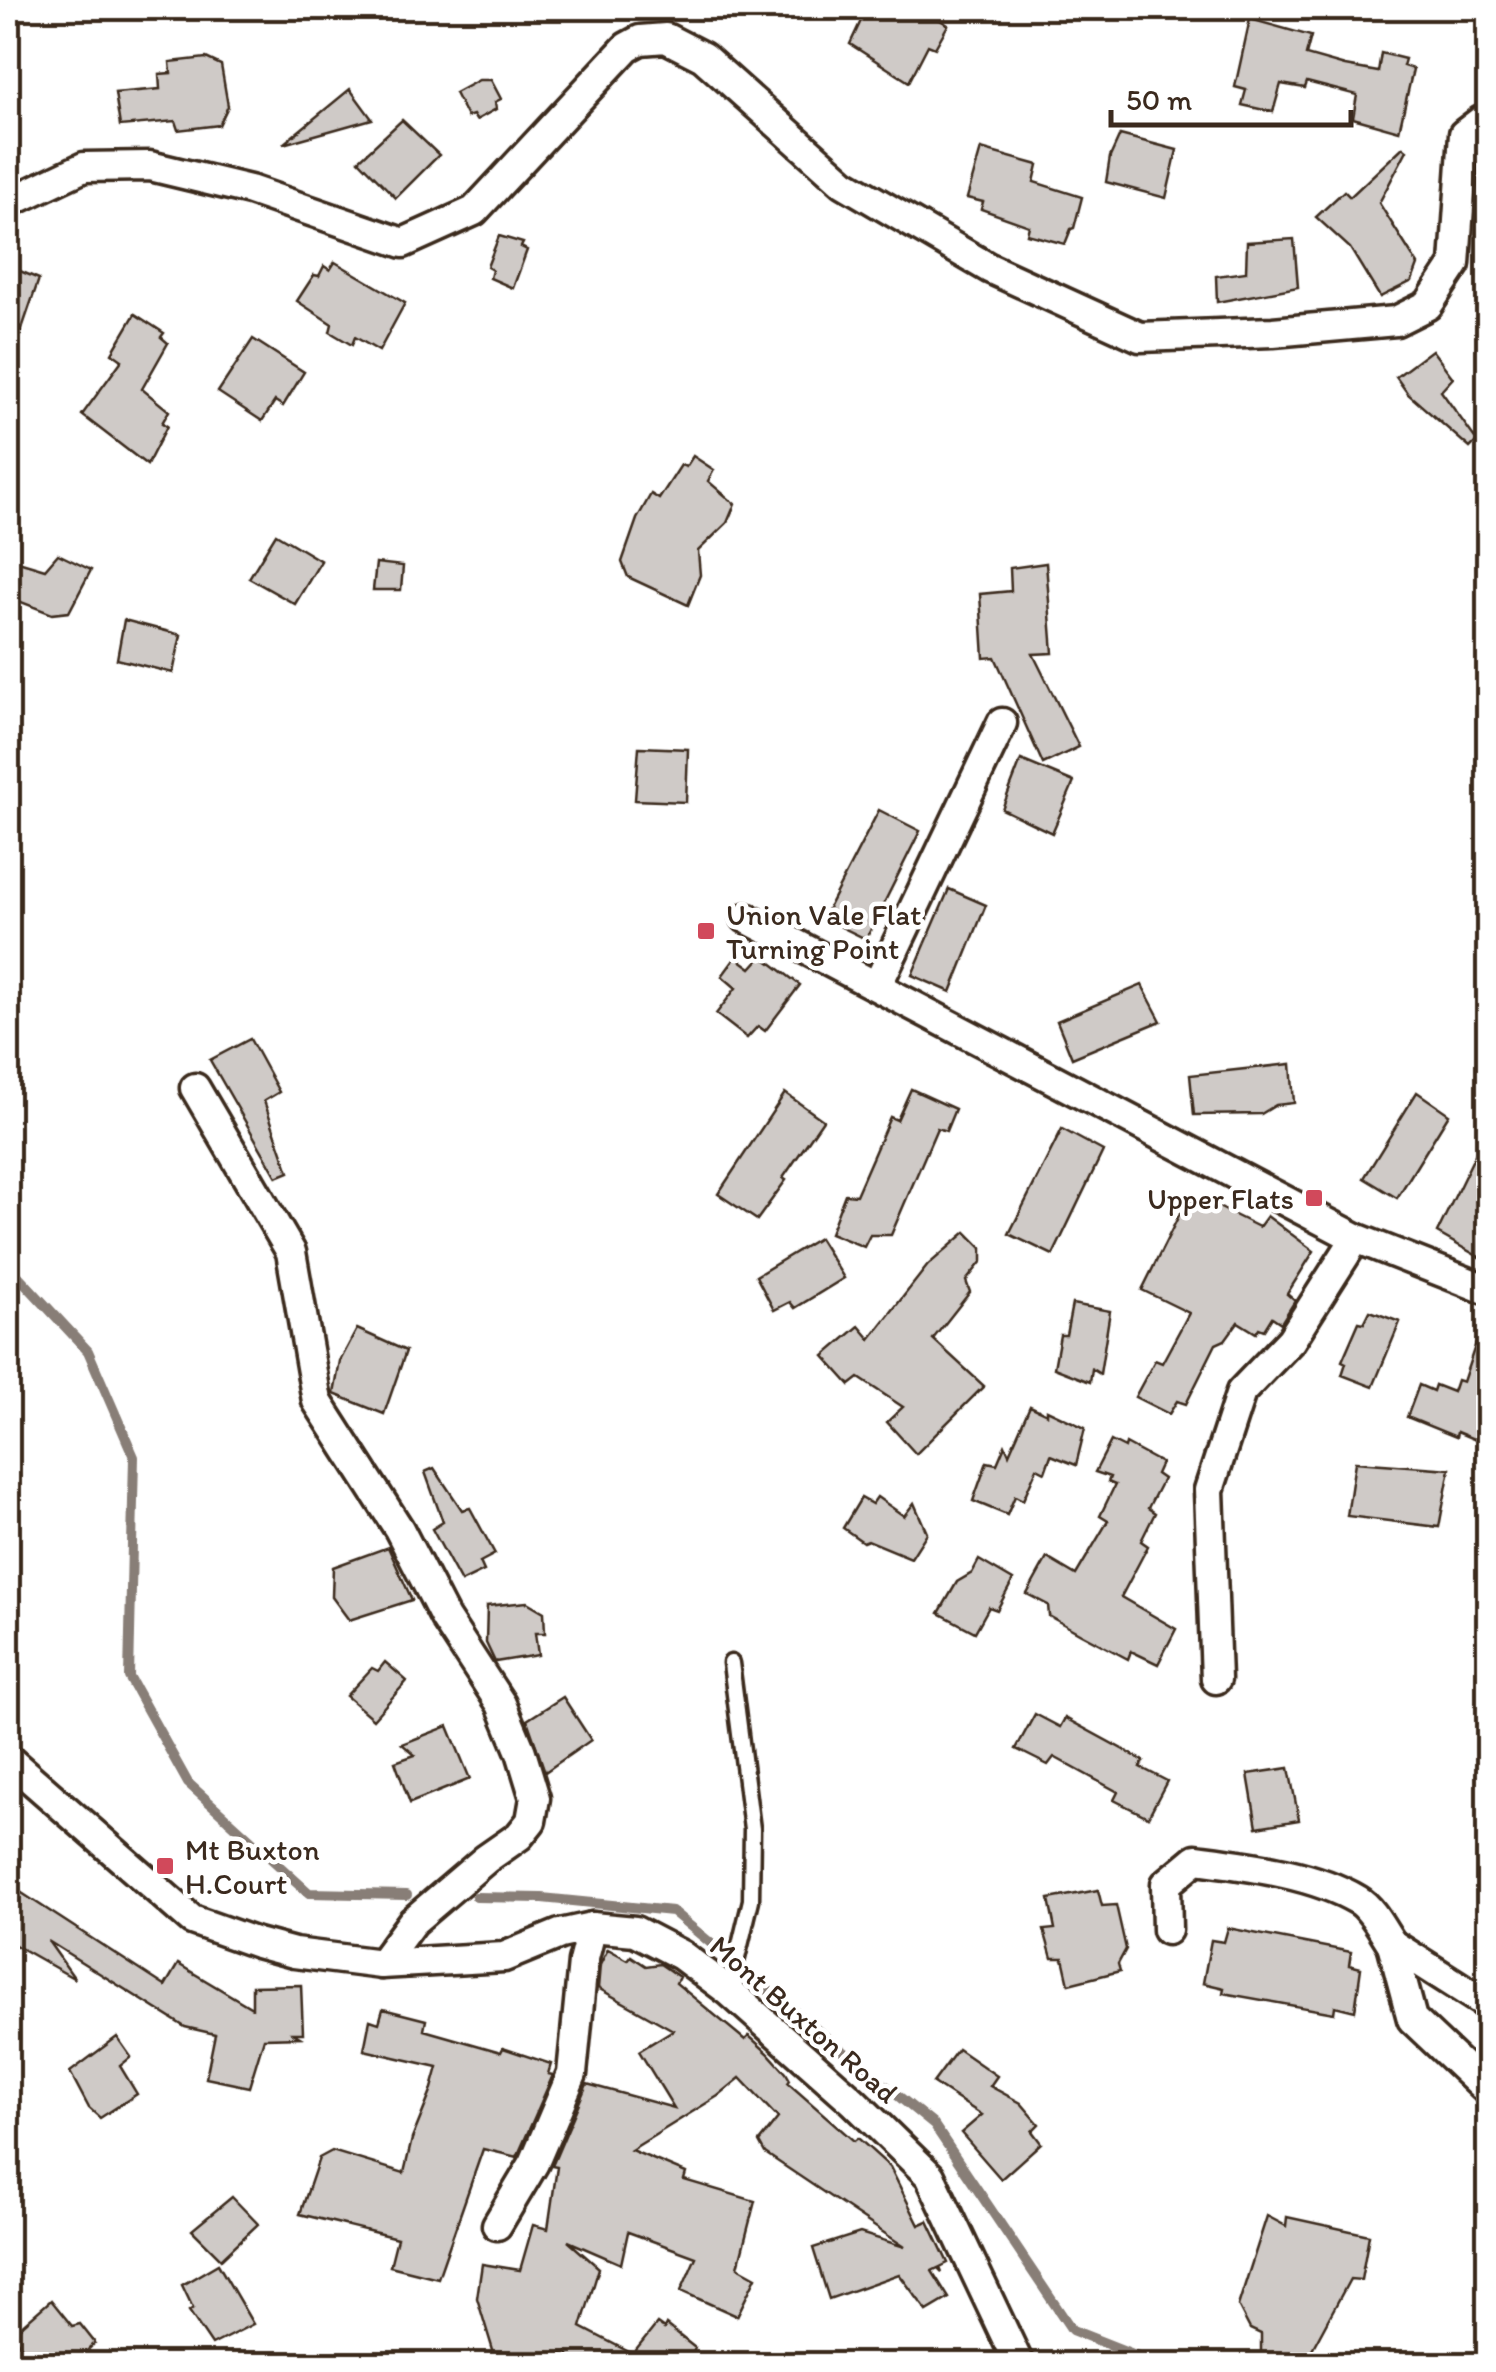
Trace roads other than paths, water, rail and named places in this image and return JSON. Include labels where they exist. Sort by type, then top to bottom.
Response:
[{"type":"street","points":[[8,203],[84,167],[150,166],[250,190],[403,243],[474,211],[626,47],[640,40],[666,38],[703,57],[844,183],[989,268],[1140,338],[1273,332],[1396,321],[1428,305],[1455,264],[1464,134],[1481,120],[1488,122]]},
{"type":"street","points":[[877,986],[1002,723]]},
{"type":"street","points":[[746,918],[1356,1238],[1488,1290]]},
{"type":"street","points":[[196,1088],[290,1252],[317,1401],[400,1529],[445,1618],[501,1704],[535,1798],[532,1821],[519,1836],[412,1922],[382,1964]]},
{"type":"street","points":[[1216,1679],[1209,1490],[1241,1392],[1291,1340],[1356,1238]]},
{"type":"street","name":"Mont Buxton Road","points":[[8,1759],[192,1920],[294,1953],[382,1964],[504,1957],[560,1934],[592,1926],[635,1932],[681,1955],[729,1991],[853,2101],[930,2176],[1019,2364]]},
{"type":"street","points":[[1167,1930],[1166,1884],[1196,1859],[1250,1866],[1314,1882],[1362,1902],[1392,1944],[1412,2019],[1488,2091]]},
{"type":"street","points":[[497,2226],[534,2163],[572,2074],[583,1962],[592,1926]]},
{"type":"street","points":[[1392,1944],[1488,2005]]},
{"type":"lane","points":[[729,1991],[751,1900],[752,1864],[752,1829],[731,1663]]},
{"type":"waterway","points":[[8,1265],[88,1351],[134,1457],[129,1677],[188,1783],[309,1893],[407,1895]]},
{"type":"waterway","points":[[476,1897],[542,1898],[672,1911],[713,1945]]},
{"type":"waterway","points":[[758,1982],[934,2125],[1072,2330],[1158,2364]]},
{"type":"place","name":"Union Vale Flat Turning Point","points":[[706,931]]},
{"type":"place","name":"Upper Flats","points":[[1314,1198]]},
{"type":"place","name":"Mt Buxton H.Court","points":[[165,1866]]}]
